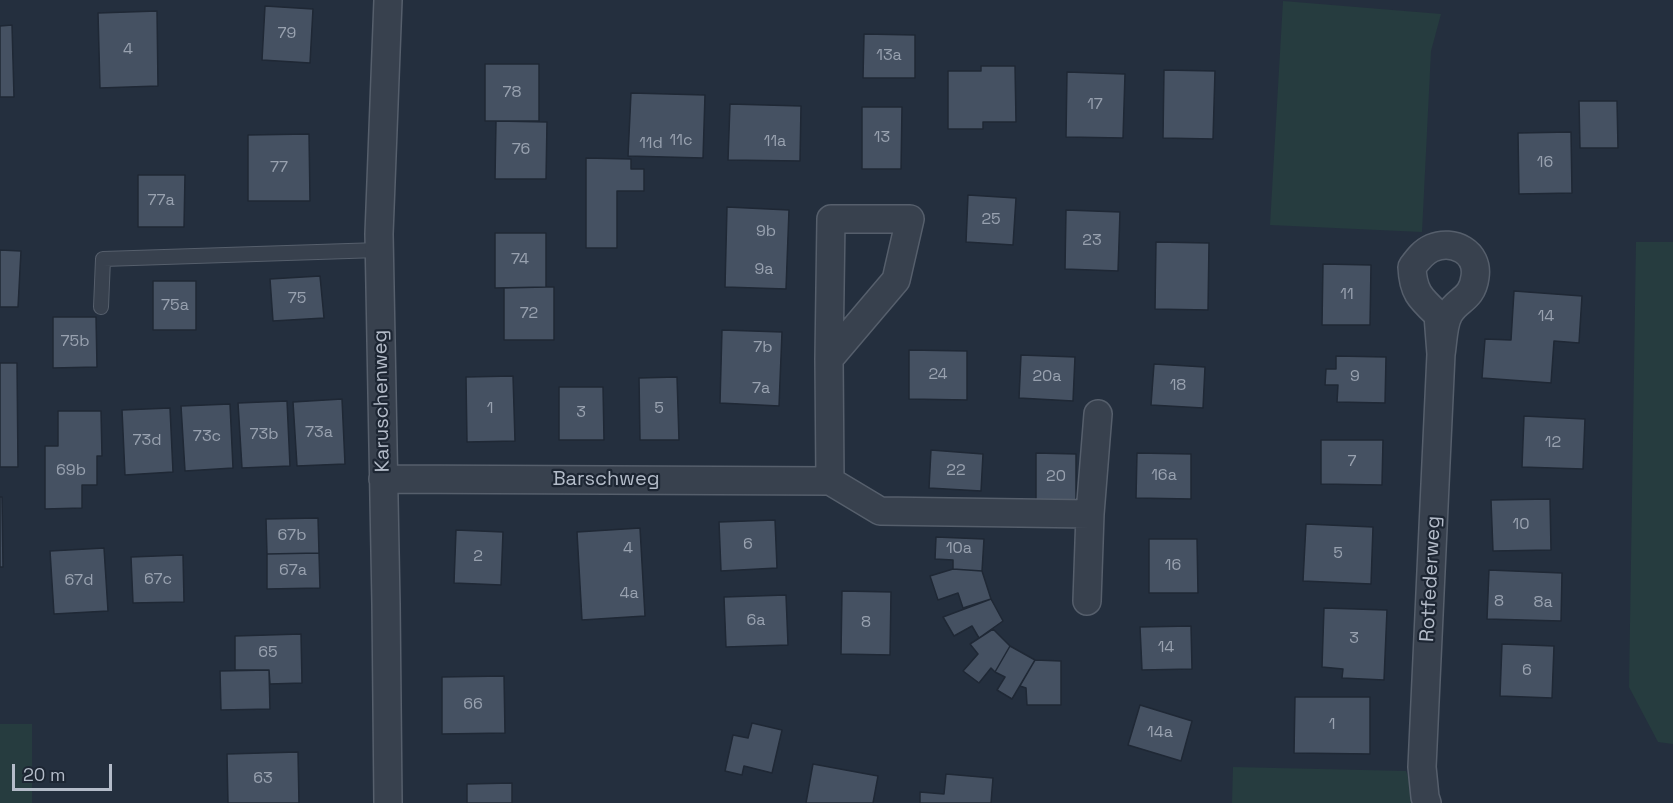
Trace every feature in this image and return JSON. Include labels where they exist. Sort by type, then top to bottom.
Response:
[{"type":"street","name":"Karuschenweg","points":[[388,0],[379,250],[388,803]]},
{"type":"street","points":[[829,359],[896,280],[910,219],[831,219],[829,359],[830,481],[880,511],[1090,514]]},
{"type":"street","name":"Rotfederweg","points":[[1427,803],[1422,767],[1441,354]]},
{"type":"street","points":[[1087,601],[1090,514],[1098,414]]},
{"type":"street","name":"Barschweg","points":[[383,478],[830,481]]},
{"type":"lane","points":[[101,307],[103,259],[379,250]]},
{"type":"green space","points":[[1283,1],[1441,14],[1431,51],[1422,232],[1270,225]]},
{"type":"green space","points":[[1636,242],[1673,242],[1673,744],[1658,742],[1629,687]]},
{"type":"green space","points":[[0,724],[32,724],[32,803],[0,803]]},
{"type":"green space","points":[[1233,767],[1406,771],[1417,803],[1232,803]]},
{"type":"building","points":[[265,6],[313,9],[310,63],[262,60]]},
{"type":"building","points":[[157,11],[158,86],[100,88],[98,13]]},
{"type":"building","points":[[12,25],[14,97],[0,97],[0,26]]},
{"type":"building","points":[[864,34],[915,35],[915,78],[863,78]]},
{"type":"building","points":[[485,64],[539,64],[539,121],[485,121]]},
{"type":"building","points":[[981,66],[1015,66],[1016,122],[983,122],[983,129],[948,129],[948,71],[981,71]]},
{"type":"building","points":[[1164,70],[1215,71],[1213,139],[1163,138]]},
{"type":"building","points":[[1067,72],[1125,74],[1123,138],[1066,137]]},
{"type":"building","points":[[631,93],[705,95],[703,158],[628,156]]},
{"type":"building","points":[[1579,101],[1617,101],[1618,148],[1580,148]]},
{"type":"building","points":[[730,104],[801,106],[800,161],[728,160]]},
{"type":"building","points":[[862,107],[902,107],[901,169],[862,169]]},
{"type":"building","points":[[496,121],[547,122],[546,179],[495,179]]},
{"type":"building","points":[[1571,132],[1572,193],[1519,194],[1518,133]]},
{"type":"building","points":[[309,134],[310,201],[248,201],[248,135]]},
{"type":"building","points":[[586,158],[631,159],[631,169],[644,169],[644,191],[617,191],[617,248],[586,248]]},
{"type":"building","points":[[138,175],[185,175],[184,227],[138,227]]},
{"type":"building","points":[[968,195],[1016,198],[1013,245],[966,242]]},
{"type":"building","points":[[727,207],[789,210],[786,289],[725,287]]},
{"type":"building","points":[[1066,210],[1120,212],[1118,271],[1065,269]]},
{"type":"building","points":[[495,233],[546,233],[546,287],[495,288]]},
{"type":"building","points":[[1156,242],[1209,243],[1208,310],[1155,309]]},
{"type":"building","points":[[0,250],[21,251],[18,307],[0,307]]},
{"type":"building","points":[[1323,264],[1371,265],[1370,325],[1322,325]]},
{"type":"building","points":[[320,276],[324,318],[273,321],[270,279]]},
{"type":"building","points":[[153,281],[196,281],[196,330],[153,330]]},
{"type":"building","points":[[554,287],[554,340],[504,340],[504,288]]},
{"type":"building","points":[[1514,291],[1582,296],[1579,343],[1554,341],[1551,383],[1482,378],[1485,339],[1511,340]]},
{"type":"building","points":[[53,317],[96,317],[97,367],[53,368]]},
{"type":"building","points":[[722,330],[782,332],[779,406],[720,403]]},
{"type":"building","points":[[909,350],[967,351],[967,400],[909,399]]},
{"type":"building","points":[[1021,355],[1075,357],[1073,401],[1019,398]]},
{"type":"building","points":[[1336,356],[1386,357],[1385,403],[1337,402],[1338,385],[1325,385],[1326,369],[1336,369]]},
{"type":"building","points":[[0,363],[17,363],[18,467],[0,467]]},
{"type":"building","points":[[1154,364],[1205,367],[1203,408],[1151,405]]},
{"type":"building","points":[[513,376],[515,441],[467,442],[466,377]]},
{"type":"building","points":[[677,377],[679,440],[640,440],[639,378]]},
{"type":"building","points":[[559,387],[603,387],[604,440],[559,440]]},
{"type":"building","points":[[342,399],[345,464],[297,466],[293,402]]},
{"type":"building","points":[[287,401],[290,466],[242,468],[238,403]]},
{"type":"building","points":[[230,404],[233,468],[185,471],[181,406]]},
{"type":"building","points":[[170,408],[173,472],[125,475],[122,410]]},
{"type":"building","points":[[58,411],[101,411],[102,456],[97,456],[97,485],[82,485],[82,508],[45,509],[45,446],[58,446]]},
{"type":"building","points":[[1524,416],[1585,419],[1583,469],[1522,467]]},
{"type":"building","points":[[1321,440],[1383,440],[1382,485],[1321,484]]},
{"type":"building","points":[[931,450],[983,454],[981,491],[929,488]]},
{"type":"building","points":[[1036,453],[1076,454],[1076,501],[1036,501]]},
{"type":"building","points":[[1137,453],[1191,454],[1191,499],[1136,498]]},
{"type":"building","points":[[0,497],[2,497],[3,567],[0,567]]},
{"type":"building","points":[[1550,499],[1551,550],[1493,551],[1491,500]]},
{"type":"building","points":[[318,518],[319,553],[267,554],[266,519]]},
{"type":"building","points":[[775,520],[777,568],[721,571],[719,522]]},
{"type":"building","points":[[1306,524],[1373,527],[1371,584],[1303,581]]},
{"type":"building","points":[[640,528],[645,616],[582,620],[577,532]]},
{"type":"building","points":[[456,530],[503,532],[501,585],[454,583]]},
{"type":"building","points":[[936,537],[984,539],[982,571],[953,569],[953,560],[935,559]]},
{"type":"building","points":[[1149,539],[1197,539],[1198,593],[1149,593]]},
{"type":"building","points":[[104,548],[108,611],[54,614],[50,551]]},
{"type":"building","points":[[319,553],[320,588],[267,589],[267,554]]},
{"type":"building","points":[[183,555],[184,602],[133,603],[131,557]]},
{"type":"building","points":[[953,569],[982,571],[991,599],[963,608],[958,593],[938,600],[930,576]]},
{"type":"building","points":[[1489,570],[1562,573],[1561,621],[1487,619]]},
{"type":"building","points":[[842,591],[891,592],[890,655],[841,654]]},
{"type":"building","points":[[786,595],[788,645],[726,647],[724,597]]},
{"type":"building","points":[[991,599],[1003,621],[979,638],[972,626],[954,636],[943,617]]},
{"type":"building","points":[[1324,608],[1387,610],[1384,680],[1342,678],[1343,669],[1322,667]]},
{"type":"building","points":[[1191,626],[1192,669],[1142,670],[1140,627]]},
{"type":"building","points":[[993,629],[1010,646],[995,672],[991,668],[979,683],[963,671],[978,654],[970,644]]},
{"type":"building","points":[[301,634],[302,683],[270,684],[269,670],[235,670],[235,636]]},
{"type":"building","points":[[1502,644],[1554,646],[1552,698],[1500,696]]},
{"type":"building","points":[[1010,646],[1035,660],[1012,699],[997,690],[1005,677],[995,672]]},
{"type":"building","points":[[1035,660],[1061,661],[1061,705],[1027,705],[1026,688],[1020,686]]},
{"type":"building","points":[[269,670],[270,709],[221,710],[220,671]]},
{"type":"building","points":[[504,676],[505,733],[442,734],[442,677]]},
{"type":"building","points":[[1295,697],[1370,697],[1370,754],[1294,753]]},
{"type":"building","points":[[1140,705],[1192,721],[1181,761],[1128,745]]},
{"type":"building","points":[[752,723],[782,730],[772,773],[744,766],[742,775],[725,771],[733,735],[748,738]]},
{"type":"building","points":[[298,752],[299,803],[228,803],[227,754]]},
{"type":"building","points":[[813,764],[878,776],[873,803],[806,803]]},
{"type":"building","points":[[946,774],[993,778],[991,803],[920,803],[920,792],[944,794]]},
{"type":"building","points":[[512,783],[512,803],[467,803],[467,784]]}]
